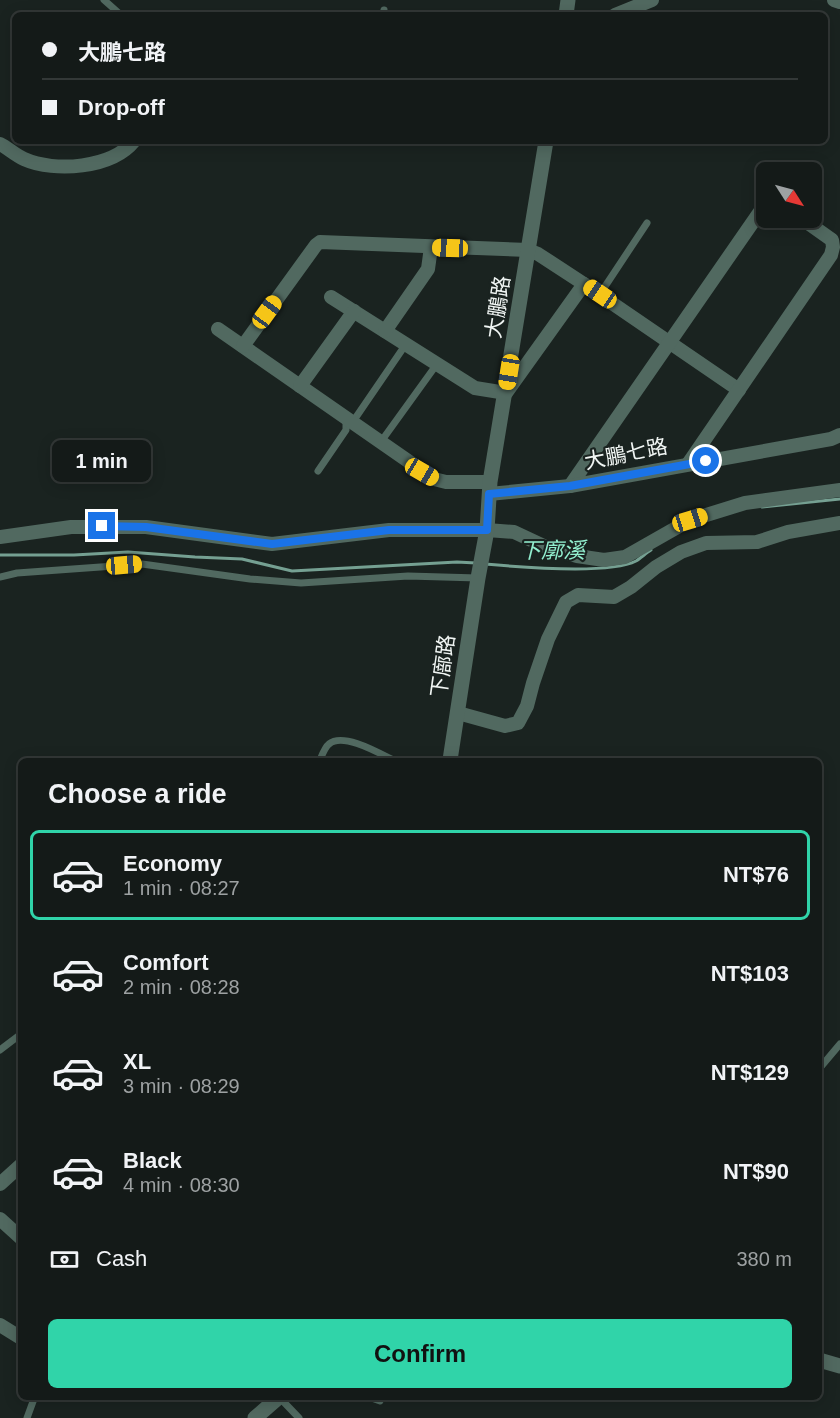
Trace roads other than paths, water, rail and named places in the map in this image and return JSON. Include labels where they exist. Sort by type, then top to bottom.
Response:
[{"type":"street","points":[[622,12],[652,0]]},
{"type":"street","points":[[834,0],[840,2]]},
{"type":"street","points":[[0,144],[24,159],[59,168],[108,160],[126,150],[131,144]]},
{"type":"street","name":"大鵬路","points":[[482,552],[487,530],[489,488],[546,144]]},
{"type":"street","points":[[570,486],[756,217]]},
{"type":"street","points":[[688,464],[831,255],[832,240],[815,228]]},
{"type":"street","points":[[243,346],[320,242],[528,250],[538,254],[600,294],[739,390]]},
{"type":"street","points":[[385,332],[428,269],[431,247]]},
{"type":"street","points":[[331,297],[475,388],[506,393],[584,284]]},
{"type":"street","points":[[300,386],[354,311]]},
{"type":"street","name":"大鵬七路","points":[[218,328],[380,443],[434,479],[447,482],[489,488],[570,486],[831,439],[840,435]]},
{"type":"street","points":[[0,537],[71,527],[146,527],[272,544],[389,530],[487,530],[514,532],[546,547],[577,556],[604,560],[625,557],[690,520],[745,503],[840,490]]},
{"type":"street","points":[[458,713],[505,726],[518,723],[527,706],[540,659],[559,616],[566,602],[578,595],[614,597],[681,552],[706,543],[757,542],[788,532],[840,523]]},
{"type":"street","name":"下廍路","points":[[450,758],[482,552]]},
{"type":"street","points":[[2,1179],[18,1167]]},
{"type":"street","points":[[0,1219],[18,1235]]},
{"type":"street","points":[[0,1325],[18,1336]]},
{"type":"street","points":[[822,1361],[840,1366]]},
{"type":"street","points":[[255,1418],[274,1400]]},
{"type":"lane","points":[[104,0],[118,12]]},
{"type":"lane","points":[[600,294],[647,223]]},
{"type":"lane","points":[[318,471],[346,430],[349,421],[406,344]]},
{"type":"lane","points":[[380,443],[437,364]]},
{"type":"lane","points":[[0,577],[17,573],[142,564],[250,579],[300,583],[408,576],[478,578]]},
{"type":"lane","points":[[321,758],[327,744],[337,739],[389,758]]},
{"type":"lane","points":[[0,1050],[18,1036]]},
{"type":"lane","points":[[822,1065],[840,1044]]},
{"type":"lane","points":[[27,1418],[34,1400]]},
{"type":"lane","points":[[278,1400],[299,1418]]},
{"type":"waterway","name":"下廓溪","points":[[762,507],[840,499]]},
{"type":"waterway","name":"下廓溪","points":[[485,564],[563,569],[606,568],[636,561],[651,550]]},
{"type":"waterway","name":"下廓溪","points":[[0,555],[128,552],[242,559],[292,571],[457,562],[476,563]]}]
